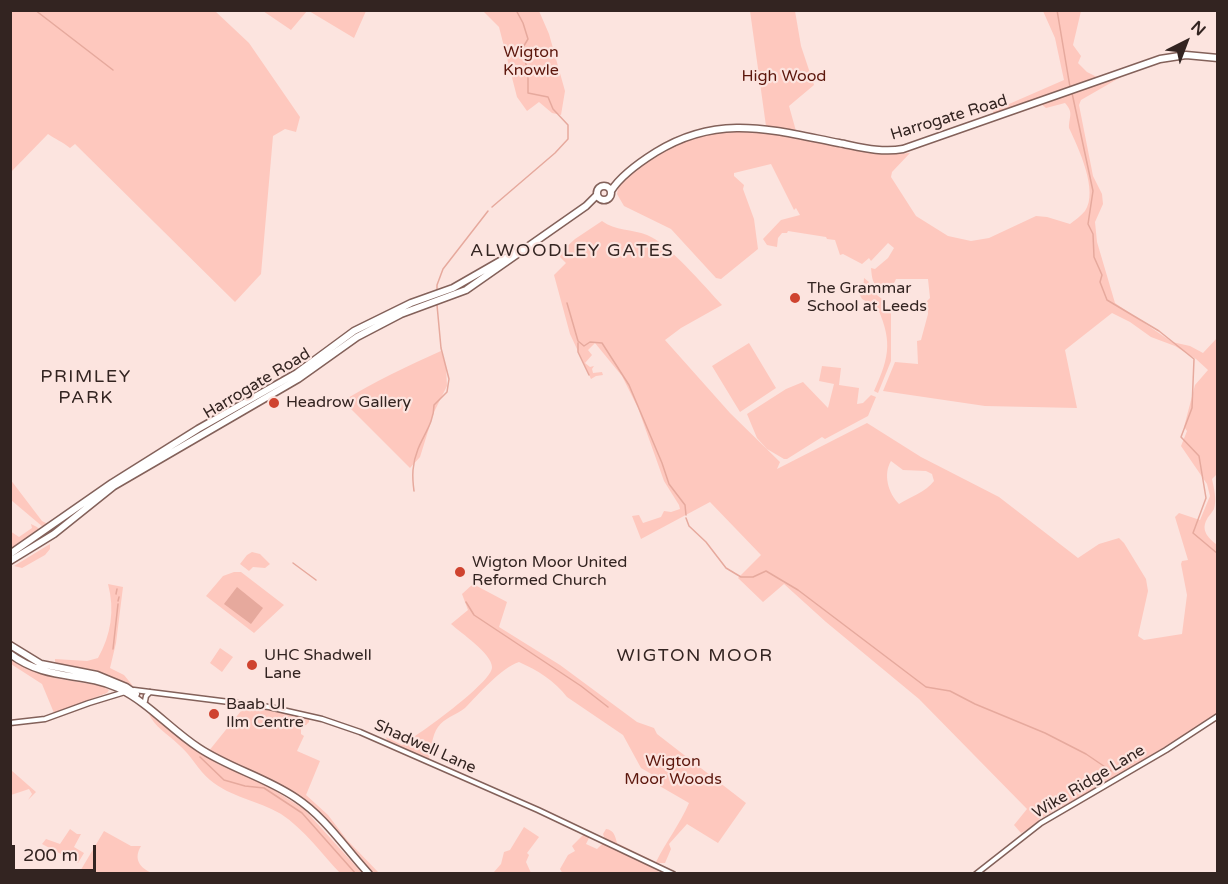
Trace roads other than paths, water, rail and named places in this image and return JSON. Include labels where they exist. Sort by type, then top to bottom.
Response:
[{"type":"highway","name":"Harrogate Road","points":[[609,189],[671,142],[709,129],[742,127],[772,130],[863,148],[893,151],[981,123],[1160,59],[1186,55],[1218,58]]},
{"type":"highway","points":[[599,187],[609,189],[609,198],[599,198],[599,187]]},
{"type":"highway","name":"Harrogate Road","points":[[10,561],[43,542],[114,486],[306,367],[354,331],[381,316],[453,288],[497,265],[599,198]]},
{"type":"highway","name":"Harrogate Road","points":[[10,554],[119,478],[208,423],[211,427],[223,418],[239,413],[274,393],[305,375],[347,342],[370,330],[401,314],[452,297],[474,285],[497,265]]},
{"type":"highway","points":[[466,281],[468,286],[474,285]]},
{"type":"highway","points":[[283,381],[303,373],[305,375]]},
{"type":"highway","points":[[257,396],[261,398],[274,393]]},
{"type":"highway","points":[[76,507],[84,504],[88,506]]},
{"type":"highway","points":[[62,518],[68,523]]},
{"type":"highway","points":[[10,645],[29,658],[49,667],[87,673],[126,689],[210,755],[279,788],[303,803],[323,821],[369,873]]},
{"type":"highway","points":[[10,654],[33,668],[53,674],[117,685]]},
{"type":"street","points":[[111,695],[117,685]]},
{"type":"street","name":"Shadwell Lane","points":[[10,723],[45,719],[126,689],[269,707],[322,719],[360,732],[547,814],[673,873]]},
{"type":"street","points":[[146,703],[146,695],[150,692]]},
{"type":"street","name":"Shadwell Lane","points":[[136,697],[150,692]]},
{"type":"street","name":"Wike Ridge Lane","points":[[976,873],[1041,823],[1166,750],[1218,716]]},
{"type":"waterway","points":[[35,10],[113,70]]},
{"type":"waterway","points":[[492,207],[568,139],[568,125],[553,109],[548,97],[528,93],[528,72],[522,49],[528,39],[516,10]]},
{"type":"waterway","points":[[1057,10],[1070,87]]},
{"type":"waterway","points":[[1072,93],[1093,191],[1088,224],[1093,234],[1094,257],[1102,275],[1100,282],[1107,300],[1159,331],[1194,359],[1192,408],[1181,437],[1199,456],[1206,498],[1193,533],[1218,554]]},
{"type":"waterway","points":[[437,291],[443,269],[488,211]]},
{"type":"waterway","points":[[567,303],[578,341],[584,346],[590,342],[602,343],[629,385],[669,484],[685,505],[686,515]]},
{"type":"waterway","points":[[414,491],[413,470],[416,454],[431,422],[434,405],[447,392],[449,379],[441,348],[437,305]]},
{"type":"waterway","points":[[578,343],[578,352],[589,375]]},
{"type":"waterway","points":[[686,518],[689,526],[706,542],[726,568],[741,577],[753,577],[766,571],[798,590],[926,687],[950,691],[1045,733],[1086,754],[1111,771]]},
{"type":"waterway","points":[[293,563],[316,580]]},
{"type":"waterway","points":[[116,594],[117,589]]},
{"type":"waterway","points":[[118,601],[119,597]]},
{"type":"waterway","points":[[466,602],[474,615],[581,686],[608,707]]},
{"type":"waterway","points":[[113,649],[118,604]]},
{"type":"waterway","points":[[200,757],[224,780],[264,788],[302,813],[356,874]]},
{"type":"place","name":"The Grammar School at Leeds","points":[[795,298]]},
{"type":"place","name":"Headrow Gallery","points":[[274,403]]},
{"type":"place","name":"Wigton Moor United Reformed Church","points":[[460,572]]},
{"type":"place","name":"UHC Shadwell Lane","points":[[252,665]]},
{"type":"place","name":"Baab Ul Ilm Centre","points":[[214,714]]},
{"type":"district","name":"ALWOODLEY GATES","points":[[572,251]]},
{"type":"district","name":"PRIMLEY PARK","points":[[86,388]]},
{"type":"district","name":"WIGTON MOOR","points":[[695,656]]},
{"type":"park label","name":"Wigton Knowle","points":[[531,62]]},
{"type":"park label","name":"High Wood","points":[[784,77]]},
{"type":"park label","name":"Wigton Moor Woods","points":[[673,771]]}]
